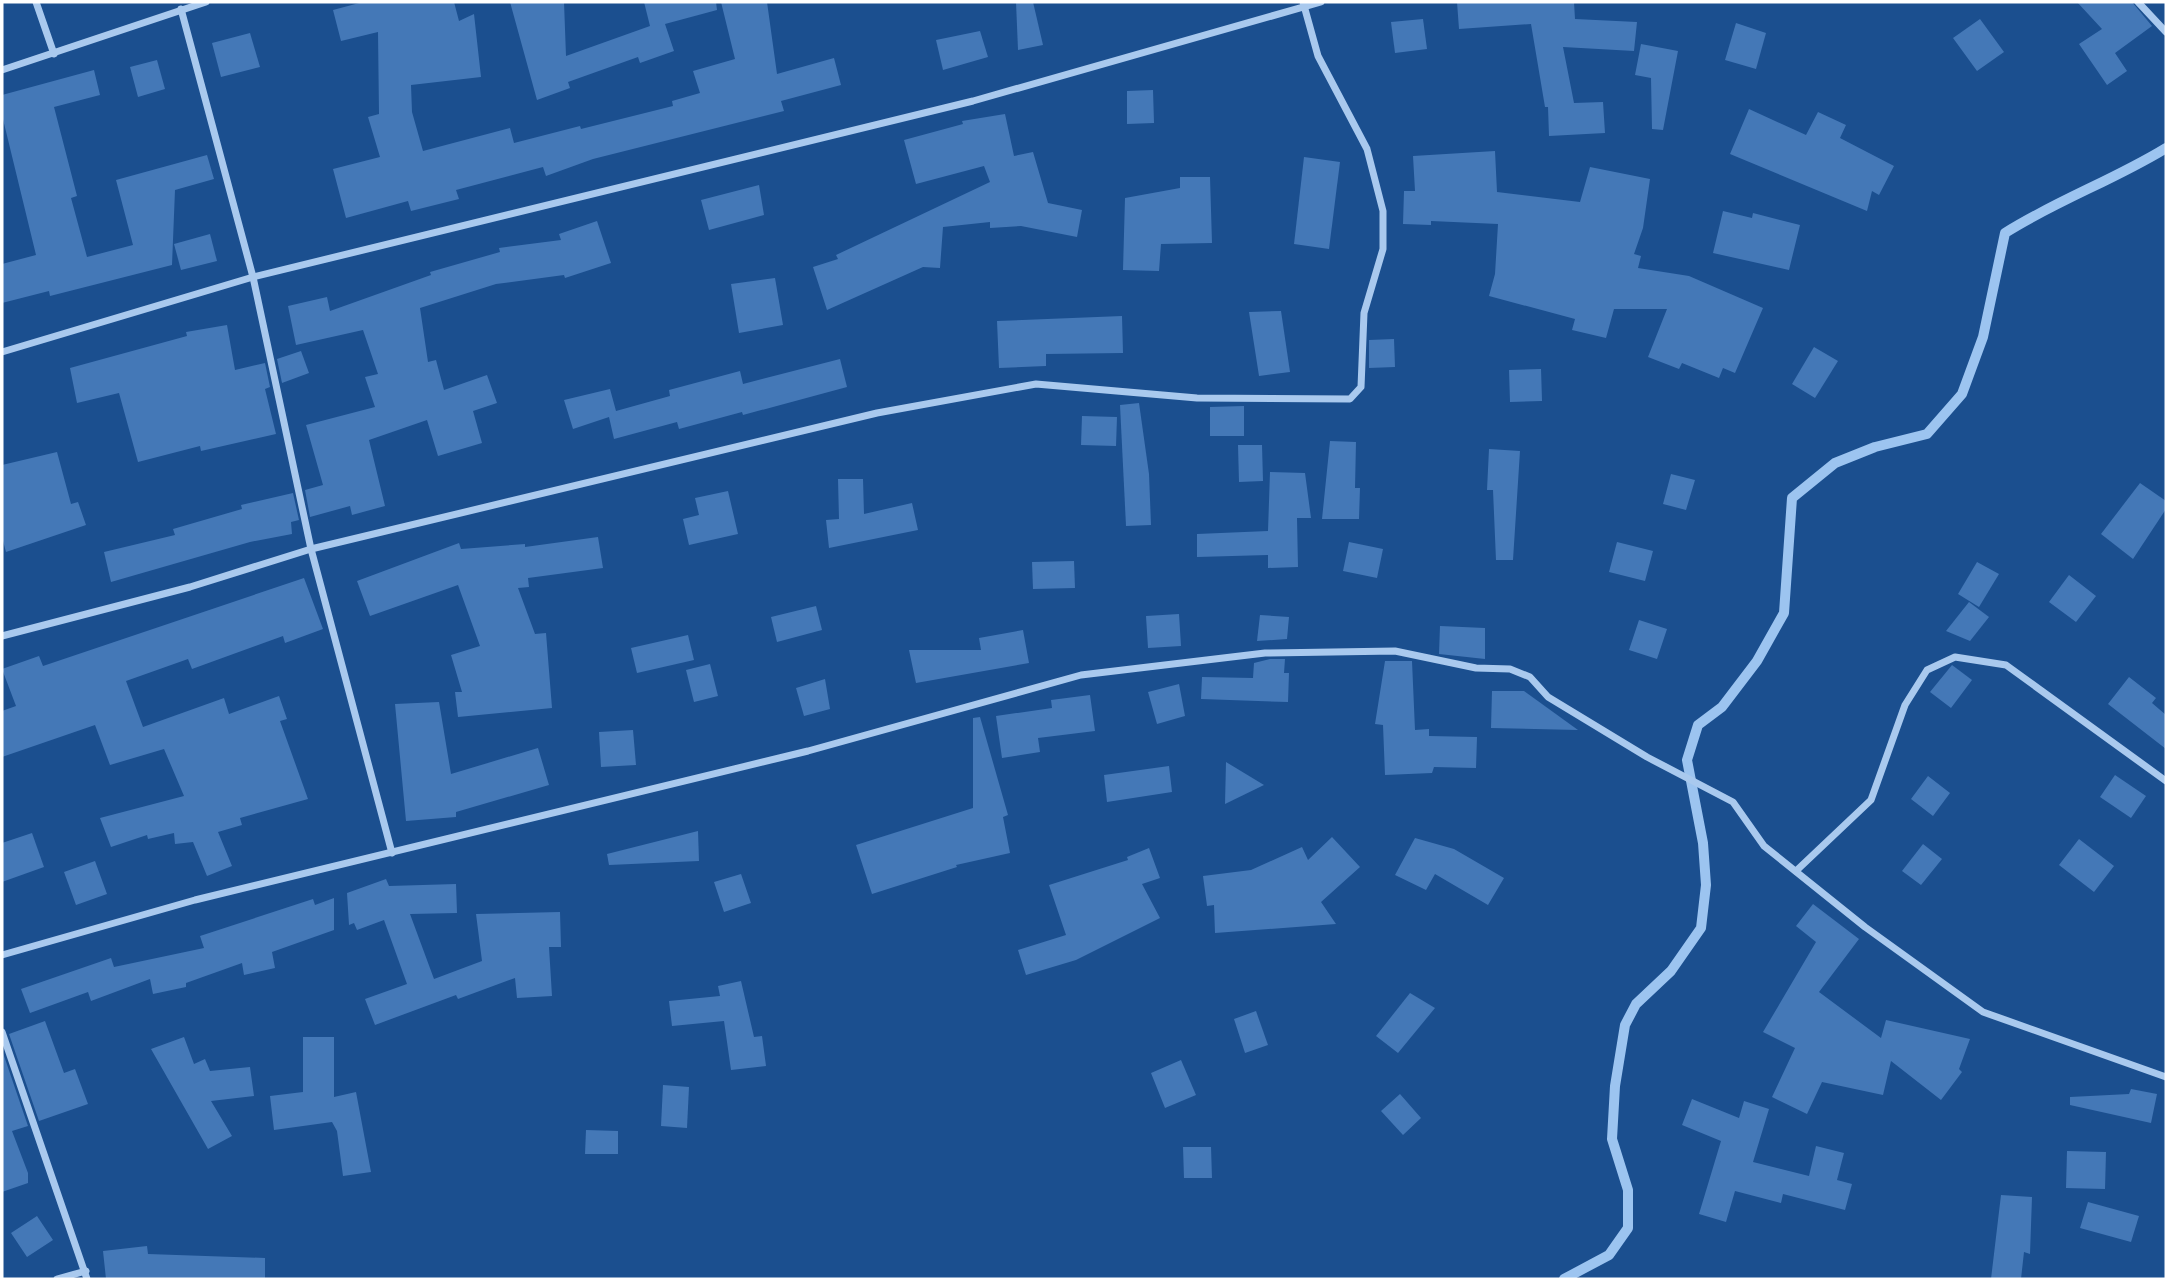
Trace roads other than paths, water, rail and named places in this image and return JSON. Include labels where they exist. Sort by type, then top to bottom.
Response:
[{"type":"street","points":[[36,2],[54,54]]},
{"type":"street","points":[[2,70],[206,2]]},
{"type":"street","points":[[2,352],[253,277],[973,101],[1304,4],[1321,2]]},
{"type":"street","points":[[2138,2],[2166,32]]},
{"type":"street","points":[[2,636],[190,587],[311,549],[877,413],[1036,384],[1197,398],[1350,399],[1361,387],[1364,313],[1384,249],[1384,211],[1367,149],[1318,56],[1304,4]]},
{"type":"street","points":[[181,9],[253,277],[311,549],[392,852]]},
{"type":"street","points":[[2,955],[195,900],[808,751],[1081,675],[1265,653],[1395,651],[1476,668],[1510,669],[1530,677],[1548,697],[1647,757],[1733,802],[1764,846],[1865,927],[1983,1012],[2166,1077]]},
{"type":"street","points":[[1796,872],[1871,800],[1905,705],[1927,670],[1955,657],[2006,665],[2166,781]]},
{"type":"street","points":[[2,1032],[87,1275],[57,1279]]},
{"type":"waterway","points":[[1564,1279],[1609,1255],[1628,1228],[1628,1190],[1612,1139],[1615,1086],[1625,1025],[1636,1004],[1671,971],[1701,928],[1706,885],[1703,843],[1687,760],[1698,725],[1722,707],[1757,661],[1784,613],[1792,498],[1835,463],[1875,447],[1927,434],[1962,394],[1983,337],[2005,233],[2166,148]]}]
